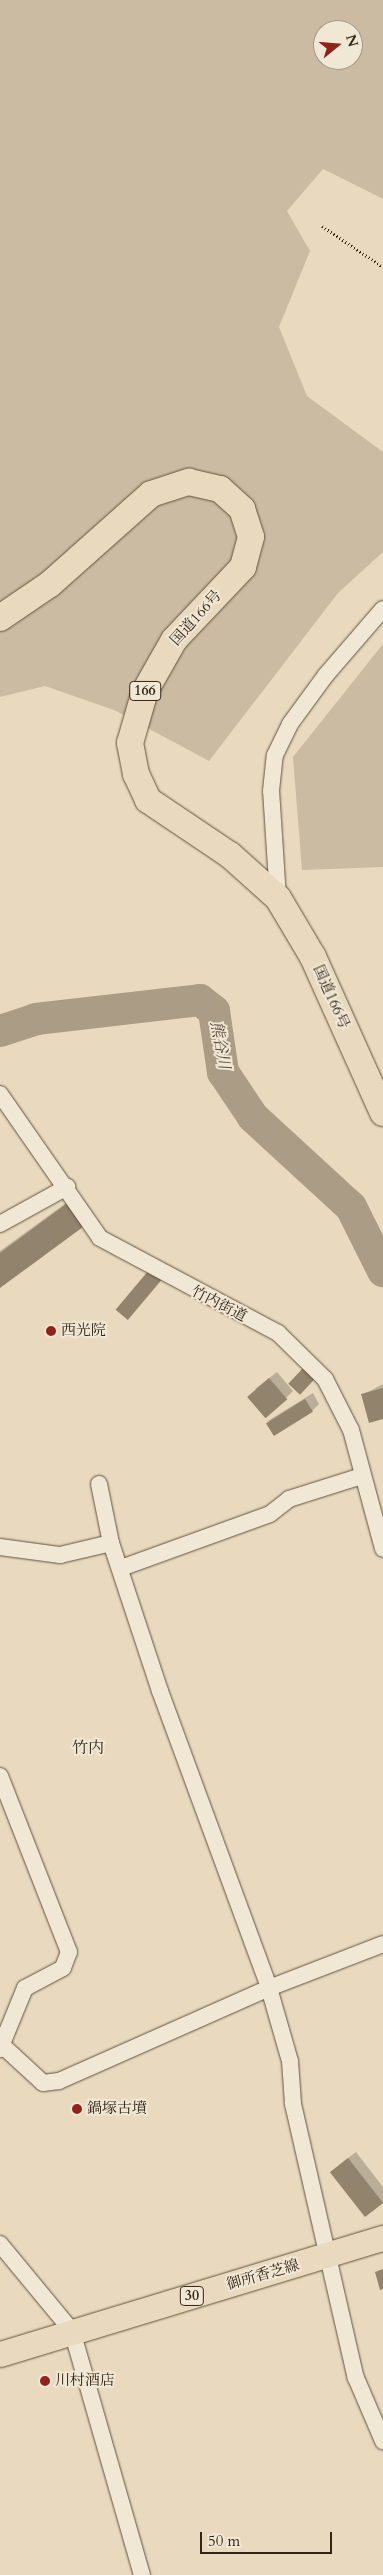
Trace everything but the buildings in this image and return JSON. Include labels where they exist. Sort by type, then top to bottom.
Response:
[{"type":"highway","name":"国道166号","points":[[0,618],[50,584],[151,494],[189,482],[220,489],[242,509],[251,537],[243,567],[174,640],[145,691],[130,742],[136,774],[148,800],[230,855],[278,898],[312,958],[383,1113]]},
{"type":"main road","name":"御所香芝線","points":[[0,2354],[383,2238]]},
{"type":"street","points":[[278,898],[271,791],[276,754],[290,724],[326,675],[383,609]]},
{"type":"street","name":"竹内街道","points":[[0,1094],[67,1187],[100,1238],[278,1333],[325,1379],[351,1430],[383,1549]]},
{"type":"street","points":[[0,1224],[67,1187]]},
{"type":"street","points":[[120,1568],[270,1514],[289,1499],[362,1476]]},
{"type":"street","points":[[99,1484],[111,1543],[190,1779],[269,1988],[290,2061],[293,2104],[356,2378],[383,2441]]},
{"type":"street","points":[[0,1547],[60,1555],[111,1543]]},
{"type":"street","points":[[0,1776],[69,1952],[62,1968],[25,1988],[13,2013],[2,2048],[43,2083],[59,2080],[269,1988],[383,1944]]},
{"type":"street","points":[[0,2244],[72,2331],[142,2575]]},
{"type":"path","points":[[322,226],[383,267]]},
{"type":"shaded area","points":[[0,0],[383,0],[383,199],[323,169],[287,211],[310,251],[279,327],[307,396],[383,452],[383,552],[338,593],[209,761],[114,710],[45,686],[0,697]]},
{"type":"shaded area","points":[[383,644],[383,867],[302,870],[293,757]]},
{"type":"waterway","name":"熊谷川","points":[[0,1031],[36,1019],[200,1000],[214,1011],[223,1072],[253,1117],[351,1207],[383,1271]]},
{"type":"place","name":"西光院","points":[[51,1331]]},
{"type":"place","name":"鍋塚古墳","points":[[77,2109]]},
{"type":"place","name":"川村酒店","points":[[45,2381]]},
{"type":"district","name":"竹内","points":[[88,1748]]}]
